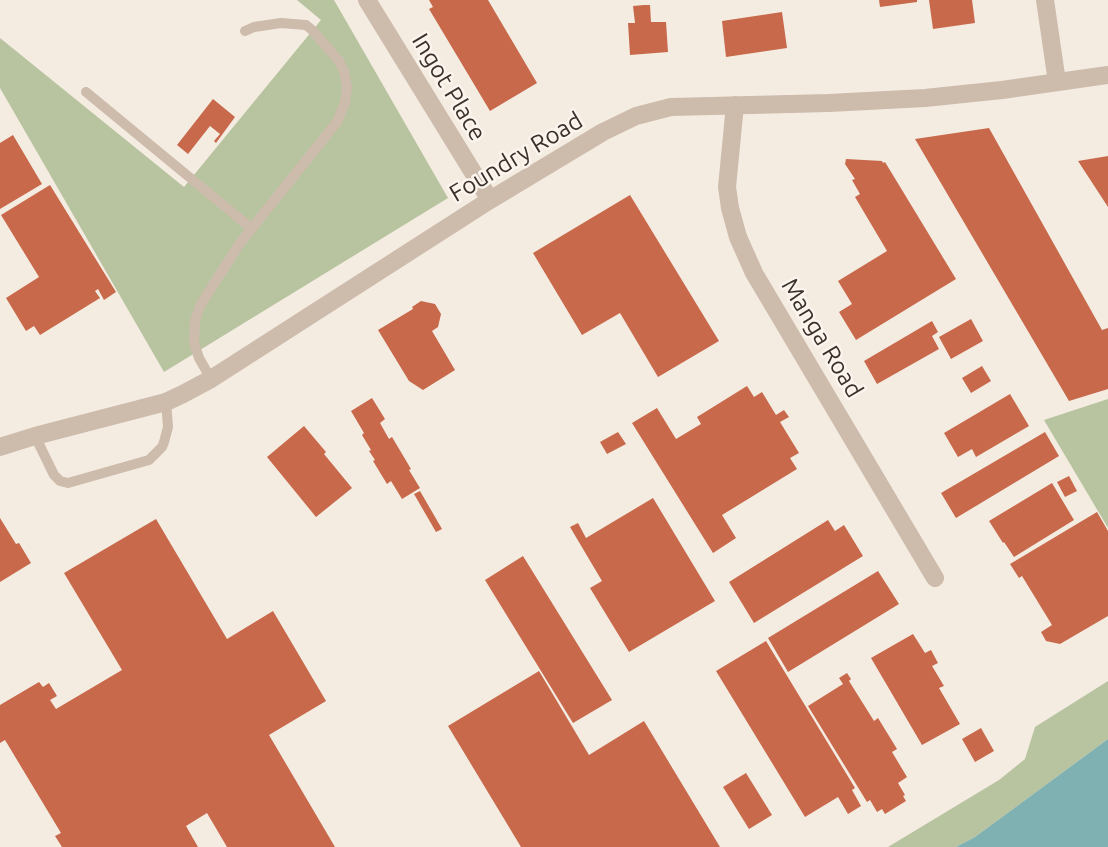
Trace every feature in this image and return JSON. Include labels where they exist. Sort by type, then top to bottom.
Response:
[{"type":"street","name":"Ingot Place","points":[[367,0],[489,200]]},
{"type":"street","points":[[1045,0],[1057,82]]},
{"type":"street","name":"Foundry Road","points":[[0,447],[166,402],[211,379],[489,200],[603,132],[636,116],[671,107],[925,98],[1108,75]]},
{"type":"street","name":"Manga Road","points":[[734,105],[727,187],[738,237],[754,273],[934,578]]},
{"type":"lane","points":[[211,379],[194,343],[196,316],[207,292],[251,228],[337,122],[345,103],[347,87],[339,61],[309,27],[281,23],[245,31]]},
{"type":"lane","points":[[86,92],[251,228]]},
{"type":"lane","points":[[35,436],[54,475],[60,481],[68,483],[149,460],[164,442],[168,427],[166,402]]},
{"type":"green space","points":[[297,0],[334,0],[448,198],[164,372],[0,88],[0,38],[184,187],[321,20]]},
{"type":"green space","points":[[1108,399],[1108,528],[1044,420]]},
{"type":"green space","points":[[1108,681],[1108,739],[975,837],[956,847],[888,847],[999,780],[1025,759],[1035,727]]},
{"type":"water","points":[[1108,739],[1108,847],[956,847],[975,837]]},
{"type":"building","points":[[429,0],[488,0],[537,83],[490,111],[429,9],[433,7]]},
{"type":"building","points":[[879,0],[917,0],[917,2],[880,7]]},
{"type":"building","points":[[929,0],[972,0],[975,23],[933,29]]},
{"type":"building","points":[[650,5],[651,22],[666,22],[668,52],[630,55],[628,23],[635,23],[633,6]]},
{"type":"building","points":[[782,12],[787,48],[726,57],[722,21]]},
{"type":"building","points":[[213,99],[235,117],[216,143],[214,141],[220,134],[210,126],[188,154],[177,145]]},
{"type":"building","points":[[989,128],[1102,330],[1108,328],[1108,389],[1069,401],[915,139]]},
{"type":"building","points":[[13,135],[42,184],[0,209],[0,143]]},
{"type":"building","points":[[1108,156],[1108,207],[1078,161]]},
{"type":"building","points":[[846,159],[885,162],[956,279],[856,340],[839,312],[852,304],[838,281],[887,251],[855,197],[860,194],[852,180],[855,179],[845,164]]},
{"type":"building","points":[[50,185],[116,292],[104,300],[98,289],[95,291],[100,298],[40,335],[34,326],[26,331],[6,298],[39,277],[1,215]]},
{"type":"building","points":[[630,195],[719,341],[658,377],[620,313],[582,335],[533,253]]},
{"type":"building","points":[[421,301],[435,304],[441,314],[438,327],[432,331],[455,370],[423,390],[409,381],[378,330],[413,309],[412,307]]},
{"type":"building","points":[[971,319],[983,341],[951,359],[939,337]]},
{"type":"building","points":[[932,321],[938,332],[932,336],[939,349],[877,384],[864,361]]},
{"type":"building","points":[[982,366],[991,381],[971,393],[962,378]]},
{"type":"building","points":[[747,386],[754,397],[762,392],[776,415],[784,410],[789,417],[780,422],[799,453],[790,458],[797,469],[722,515],[736,538],[713,553],[632,423],[657,408],[676,439],[701,424],[697,417]]},
{"type":"building","points":[[1010,394],[1029,426],[976,457],[972,449],[958,457],[944,433]]},
{"type":"building","points":[[372,398],[385,419],[380,423],[389,439],[392,437],[420,488],[402,499],[391,481],[387,484],[373,461],[375,460],[369,451],[371,450],[362,435],[364,433],[351,411]]},
{"type":"building","points":[[304,426],[352,488],[316,517],[267,457]]},
{"type":"building","points":[[618,432],[626,444],[607,454],[600,442]]},
{"type":"building","points":[[1045,432],[1059,456],[956,518],[941,493]]},
{"type":"building","points":[[1069,476],[1077,491],[1065,497],[1057,482]]},
{"type":"building","points":[[1052,483],[1074,520],[1014,557],[989,521]]},
{"type":"building","points":[[420,491],[442,529],[436,532],[414,494]]},
{"type":"building","points":[[653,498],[715,601],[629,652],[590,588],[602,581],[570,527],[578,523],[586,538]]},
{"type":"building","points":[[1097,512],[1108,531],[1108,616],[1060,644],[1046,641],[1041,632],[1052,625],[1022,576],[1019,578],[1010,564]]},
{"type":"building","points":[[0,518],[31,563],[0,582]]},
{"type":"building","points":[[156,519],[227,639],[273,611],[326,701],[269,735],[335,847],[227,847],[207,813],[186,826],[198,847],[62,847],[55,836],[61,833],[5,740],[0,743],[0,705],[39,682],[43,687],[49,683],[57,696],[50,700],[56,709],[122,670],[64,573]]},
{"type":"building","points":[[828,520],[835,531],[844,525],[863,556],[754,623],[729,582]]},
{"type":"building","points":[[523,556],[612,700],[573,723],[485,580]]},
{"type":"building","points":[[878,571],[899,604],[788,672],[768,638]]},
{"type":"building","points":[[913,634],[925,653],[931,650],[938,663],[932,666],[944,686],[939,688],[960,724],[922,745],[871,658]]},
{"type":"building","points":[[766,641],[855,788],[852,790],[861,806],[848,814],[838,797],[805,817],[716,671]]},
{"type":"building","points":[[539,671],[589,755],[644,721],[720,847],[521,847],[448,726]]},
{"type":"building","points":[[847,673],[851,679],[849,681],[874,721],[878,718],[897,749],[892,752],[907,777],[898,783],[906,801],[885,814],[882,809],[877,812],[870,800],[867,802],[808,706],[843,684],[839,678]]},
{"type":"building","points":[[981,728],[994,751],[975,762],[962,739]]},
{"type":"building","points":[[746,773],[772,815],[749,829],[723,787]]}]
